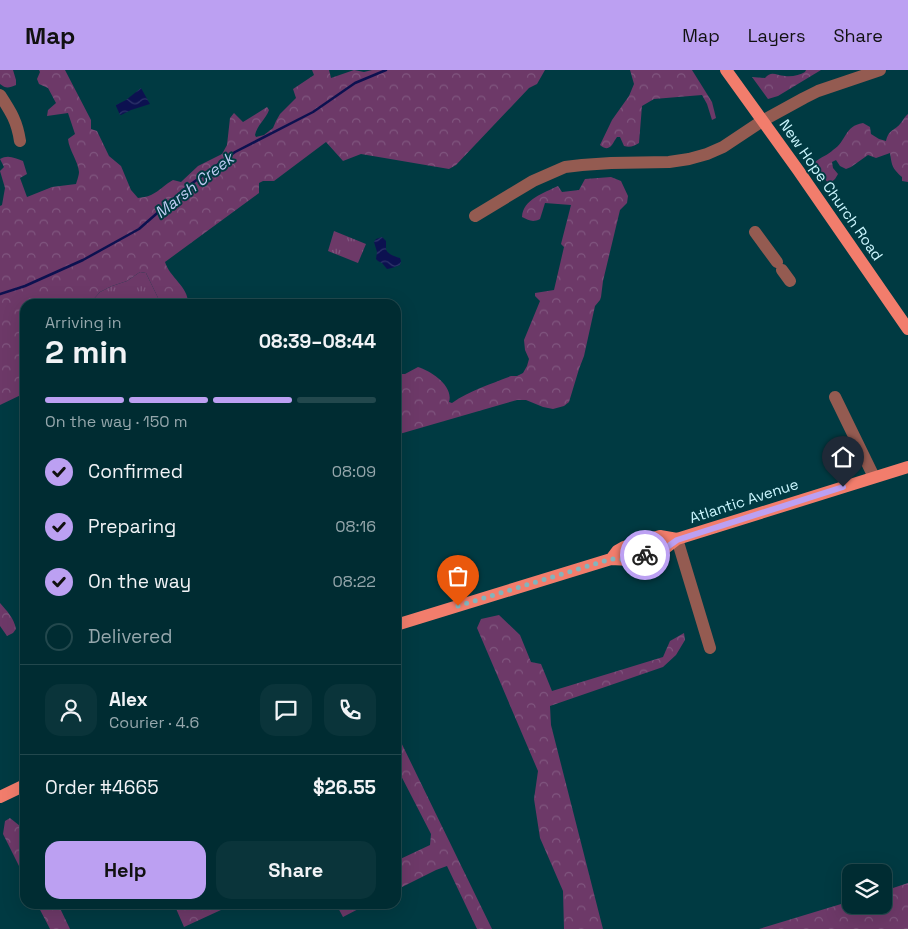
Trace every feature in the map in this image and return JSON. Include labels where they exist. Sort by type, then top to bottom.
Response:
[{"type":"main road","name":"New Hope Church Road","points":[[726,70],[908,329]]},
{"type":"main road","name":"Atlantic Avenue","points":[[401,623],[611,559],[617,551],[624,547],[660,536],[677,540],[908,467]]},
{"type":"main road","points":[[0,797],[20,787]]},
{"type":"street","points":[[475,216],[533,181],[565,168],[596,164],[669,162],[689,159],[716,151],[762,121],[818,91],[880,70]]},
{"type":"street","points":[[0,95],[4,110],[18,128],[20,141]]},
{"type":"street","points":[[755,232],[783,271]]},
{"type":"street","points":[[835,396],[874,477]]},
{"type":"street","points":[[677,540],[710,648]]},
{"type":"green space","points":[[0,70],[13,70],[16,85],[8,88],[0,84]]},
{"type":"green space","points":[[39,70],[65,70],[91,120],[91,129],[97,131],[109,156],[121,166],[131,190],[138,198],[154,193],[173,180],[181,182],[198,166],[222,154],[227,145],[230,118],[234,113],[243,122],[267,107],[268,113],[255,135],[256,137],[264,135],[273,128],[280,114],[296,98],[293,89],[314,75],[312,70],[329,70],[331,78],[354,70],[364,72],[372,70],[545,70],[537,84],[529,88],[456,165],[449,169],[361,154],[343,161],[326,142],[274,181],[259,183],[259,193],[165,262],[188,299],[159,299],[146,273],[140,272],[127,281],[100,292],[94,299],[20,299],[20,395],[0,405],[0,206],[2,205],[5,188],[0,171],[4,167],[0,159],[9,157],[23,161],[27,174],[20,178],[27,197],[52,187],[76,184],[79,173],[68,139],[75,134],[68,113],[47,116],[48,110],[56,103],[48,88],[39,84],[37,79]]},
{"type":"green space","points":[[630,70],[692,70],[712,102],[716,118],[712,120],[702,95],[654,99],[642,106],[639,143],[628,147],[624,146],[620,137],[617,137],[610,147],[603,147],[600,145],[612,120],[629,96],[634,84]]},
{"type":"green space","points":[[806,70],[821,70],[778,96],[768,99],[752,77],[765,78],[770,74],[793,76]]},
{"type":"green space","points":[[908,114],[908,182],[902,181],[902,177],[894,169],[890,153],[876,158],[868,155],[846,169],[840,166],[836,160],[832,162],[833,168],[838,174],[829,184],[817,170],[815,162],[838,146],[852,127],[863,123],[870,127],[871,134],[886,141],[890,132]]},
{"type":"green space","points":[[611,177],[621,181],[628,196],[627,203],[620,210],[601,297],[595,306],[584,356],[569,402],[564,406],[553,409],[526,400],[517,400],[401,434],[401,374],[405,374],[418,367],[429,372],[445,385],[450,396],[449,402],[452,403],[466,394],[523,373],[529,359],[525,350],[524,340],[540,301],[535,296],[535,293],[554,290],[564,247],[561,244],[571,205],[545,203],[540,219],[535,221],[522,217],[523,211],[535,197],[558,186],[562,192],[579,190],[585,179]]},
{"type":"green space","points":[[334,231],[366,244],[358,263],[328,251]]},
{"type":"green space","points":[[140,272],[146,273],[159,299],[94,299],[100,292],[127,281]]},
{"type":"green space","points":[[0,603],[12,618],[16,629],[7,636],[0,626]]},
{"type":"green space","points":[[499,615],[520,635],[531,662],[541,664],[552,691],[663,657],[670,641],[684,633],[685,640],[676,655],[663,667],[550,706],[551,725],[603,929],[564,929],[563,891],[540,838],[534,799],[538,771],[477,628],[481,619]]},
{"type":"green space","points":[[401,742],[492,929],[477,929],[447,866],[401,888],[401,859],[430,845],[431,834],[401,776]]},
{"type":"green space","points":[[10,818],[20,826],[20,868],[3,834],[5,821]]},
{"type":"green space","points":[[908,883],[908,929],[759,929],[842,904],[842,914],[892,914],[892,888]]},
{"type":"green space","points":[[40,909],[60,909],[70,929],[50,929]]},
{"type":"green space","points":[[176,909],[223,909],[184,927]]},
{"type":"green space","points":[[339,909],[358,909],[343,917]]},
{"type":"water","points":[[141,88],[150,104],[120,115],[116,105]]},
{"type":"water","points":[[382,237],[386,241],[388,252],[400,258],[400,265],[387,269],[376,259],[377,252],[374,242]]},
{"type":"waterway","name":"Marsh Creek","points":[[0,294],[25,286],[83,260],[139,229],[187,187],[235,152],[313,112],[355,83],[386,70]]},
{"type":"way so far","points":[[458,606],[611,559],[631,560],[645,555]]},
{"type":"route","points":[[645,555],[663,550],[677,540],[843,487]]}]
